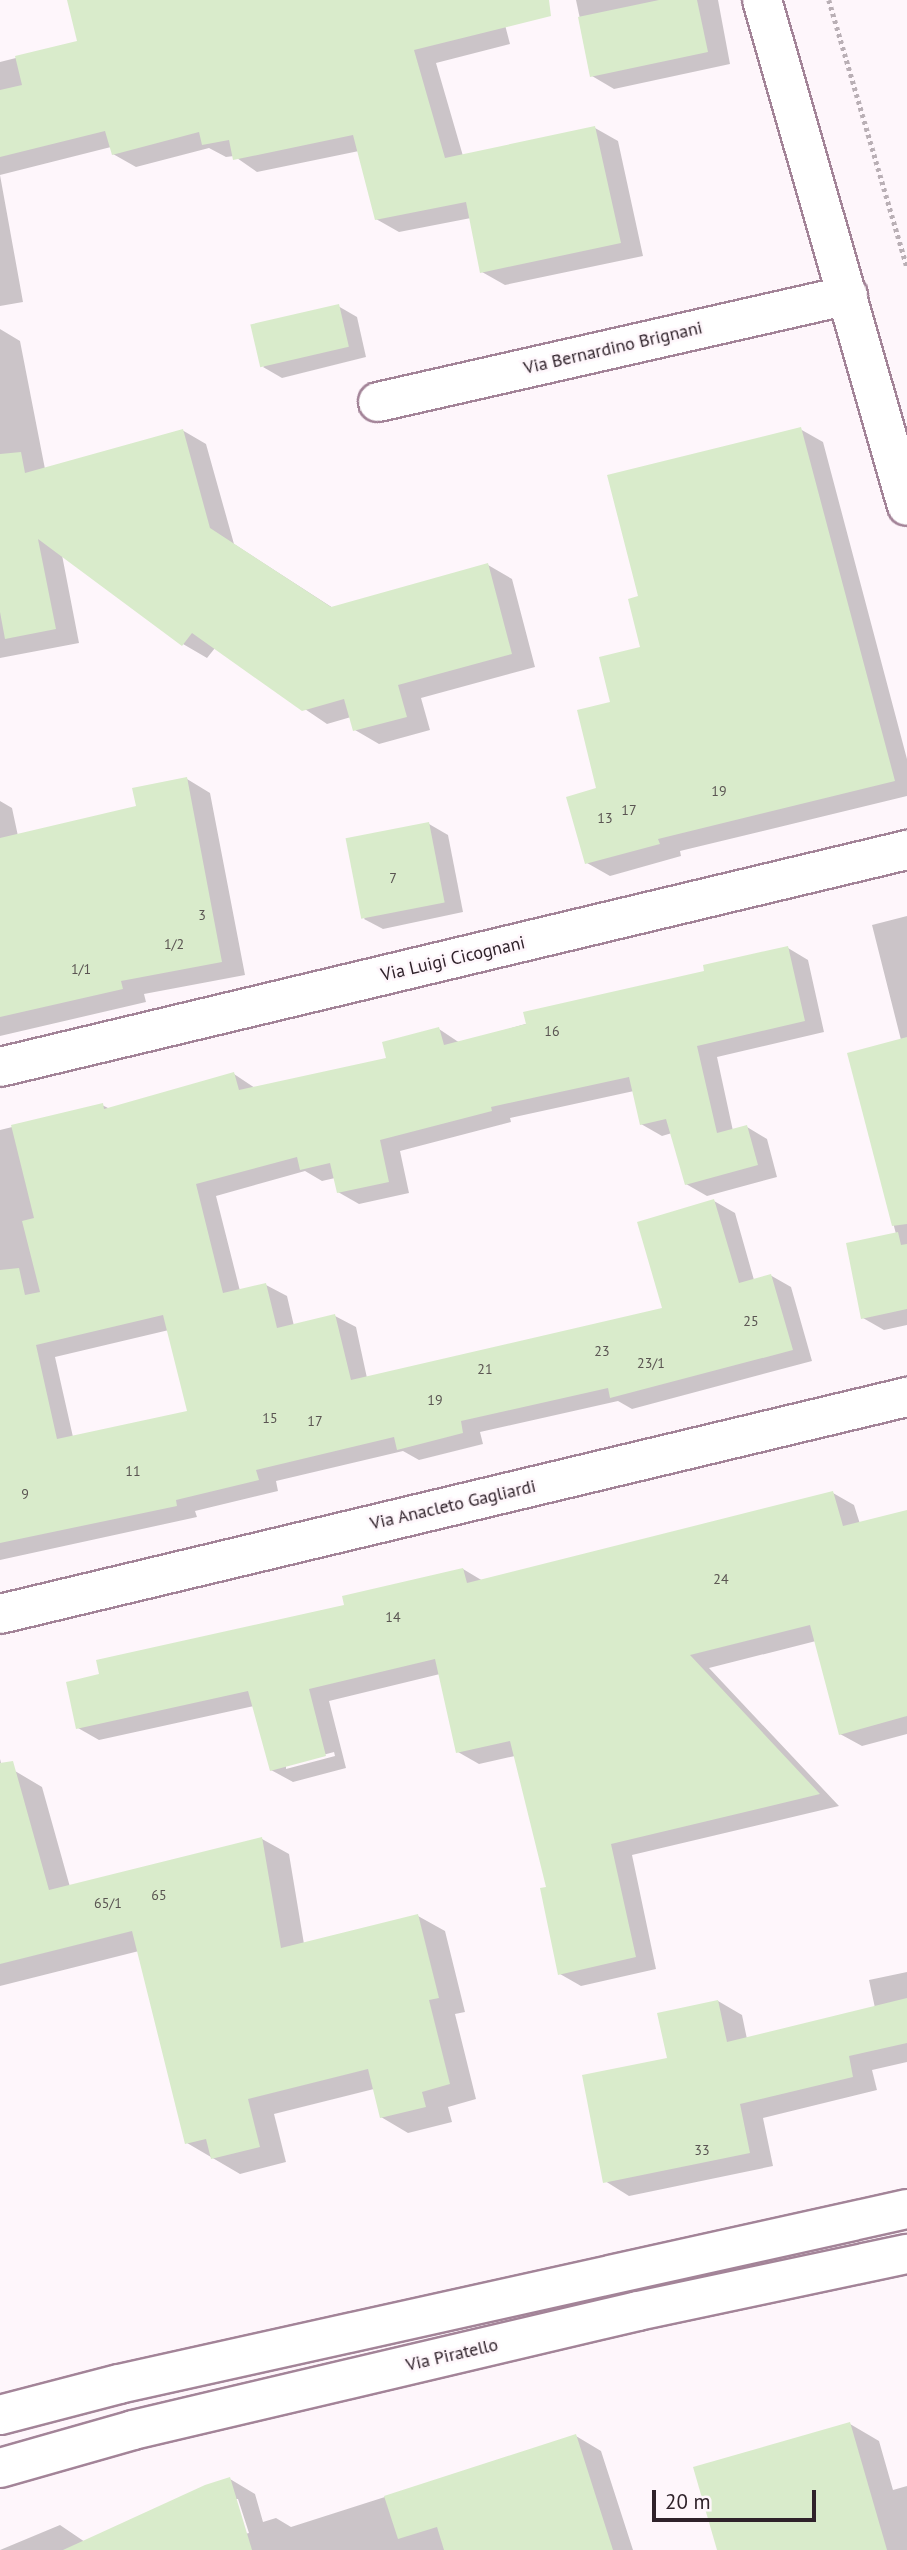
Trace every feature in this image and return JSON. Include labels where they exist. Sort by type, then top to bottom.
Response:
[{"type":"street","points":[[762,0],[907,506]]},
{"type":"street","name":"Via Bernardino Brignani","points":[[378,402],[848,295]]},
{"type":"street","name":"Via Luigi Cicognani","points":[[0,1067],[907,850]]},
{"type":"street","name":"Via Anacleto Gagliardi","points":[[0,1614],[907,1397]]},
{"type":"street","points":[[0,2416],[119,2384],[907,2209]]},
{"type":"street","name":"Via Piratello","points":[[0,2468],[186,2417],[638,2311],[907,2254]]},
{"type":"path","points":[[829,0],[907,267]]},
{"type":"building","points":[[67,0],[549,0],[551,16],[414,50],[445,158],[595,126],[621,243],[480,273],[466,202],[375,220],[353,135],[233,160],[229,140],[202,145],[199,132],[112,155],[105,131],[0,157],[0,90],[22,85],[15,56],[77,41]]},
{"type":"building","points":[[659,0],[697,0],[708,52],[590,77],[578,17]]},
{"type":"building","points":[[339,304],[349,347],[260,367],[250,324]]},
{"type":"building","points":[[801,427],[895,781],[658,839],[660,844],[585,864],[566,797],[596,788],[577,710],[610,702],[599,657],[640,647],[628,599],[638,596],[607,475]]},
{"type":"building","points":[[183,429],[210,528],[331,607],[488,563],[512,654],[398,685],[407,717],[353,731],[344,699],[302,711],[192,633],[182,646],[38,539],[56,629],[5,639],[0,612],[0,454],[21,452],[25,473]]},
{"type":"building","points":[[187,777],[222,962],[121,981],[123,989],[0,1017],[0,838],[136,806],[132,788]]},
{"type":"building","points":[[429,822],[445,902],[361,919],[346,838]]},
{"type":"building","points":[[788,946],[805,1021],[697,1046],[717,1133],[747,1125],[758,1165],[685,1185],[666,1119],[640,1125],[629,1077],[491,1107],[492,1111],[380,1140],[389,1182],[337,1193],[330,1163],[300,1170],[297,1157],[196,1184],[223,1293],[266,1283],[277,1328],[335,1314],[351,1380],[662,1308],[637,1222],[714,1199],[739,1283],[771,1274],[793,1350],[610,1398],[608,1388],[461,1421],[463,1433],[397,1450],[394,1437],[256,1470],[259,1480],[176,1500],[177,1506],[0,1543],[0,1270],[19,1268],[25,1295],[40,1292],[22,1221],[34,1218],[11,1125],[103,1103],[104,1109],[234,1072],[239,1090],[386,1058],[382,1042],[439,1027],[444,1045],[526,1024],[523,1012],[704,971],[703,965]],"holes":[[[163,1315],[187,1411],[57,1439],[36,1345]]]},
{"type":"building","points":[[907,1037],[907,1224],[892,1226],[847,1053]]},
{"type":"building","points":[[898,1232],[901,1245],[907,1244],[907,1309],[861,1319],[846,1243]]},
{"type":"building","points":[[833,1491],[843,1526],[907,1510],[907,1716],[839,1735],[810,1625],[690,1655],[820,1794],[611,1844],[636,1957],[558,1975],[540,1888],[546,1887],[510,1741],[456,1753],[435,1659],[309,1689],[326,1756],[270,1771],[248,1691],[76,1729],[66,1682],[99,1674],[96,1660],[344,1605],[342,1596],[463,1568],[467,1583]]},
{"type":"building","points":[[13,1761],[49,1890],[262,1837],[281,1948],[418,1914],[439,1998],[429,2000],[450,2084],[422,2092],[426,2107],[380,2118],[368,2069],[248,2099],[260,2147],[211,2159],[206,2139],[185,2144],[132,1931],[0,1964],[0,1763]]},
{"type":"building","points":[[907,1998],[907,2043],[849,2056],[853,2077],[740,2104],[750,2153],[603,2183],[582,2075],[667,2058],[657,2013],[718,2000],[727,2042]]},
{"type":"building","points":[[850,2422],[887,2550],[717,2550],[693,2467]]},
{"type":"building","points":[[576,2434],[613,2550],[444,2550],[437,2527],[398,2539],[384,2496]]},
{"type":"building","points":[[230,2477],[252,2550],[63,2550],[205,2485]]}]
